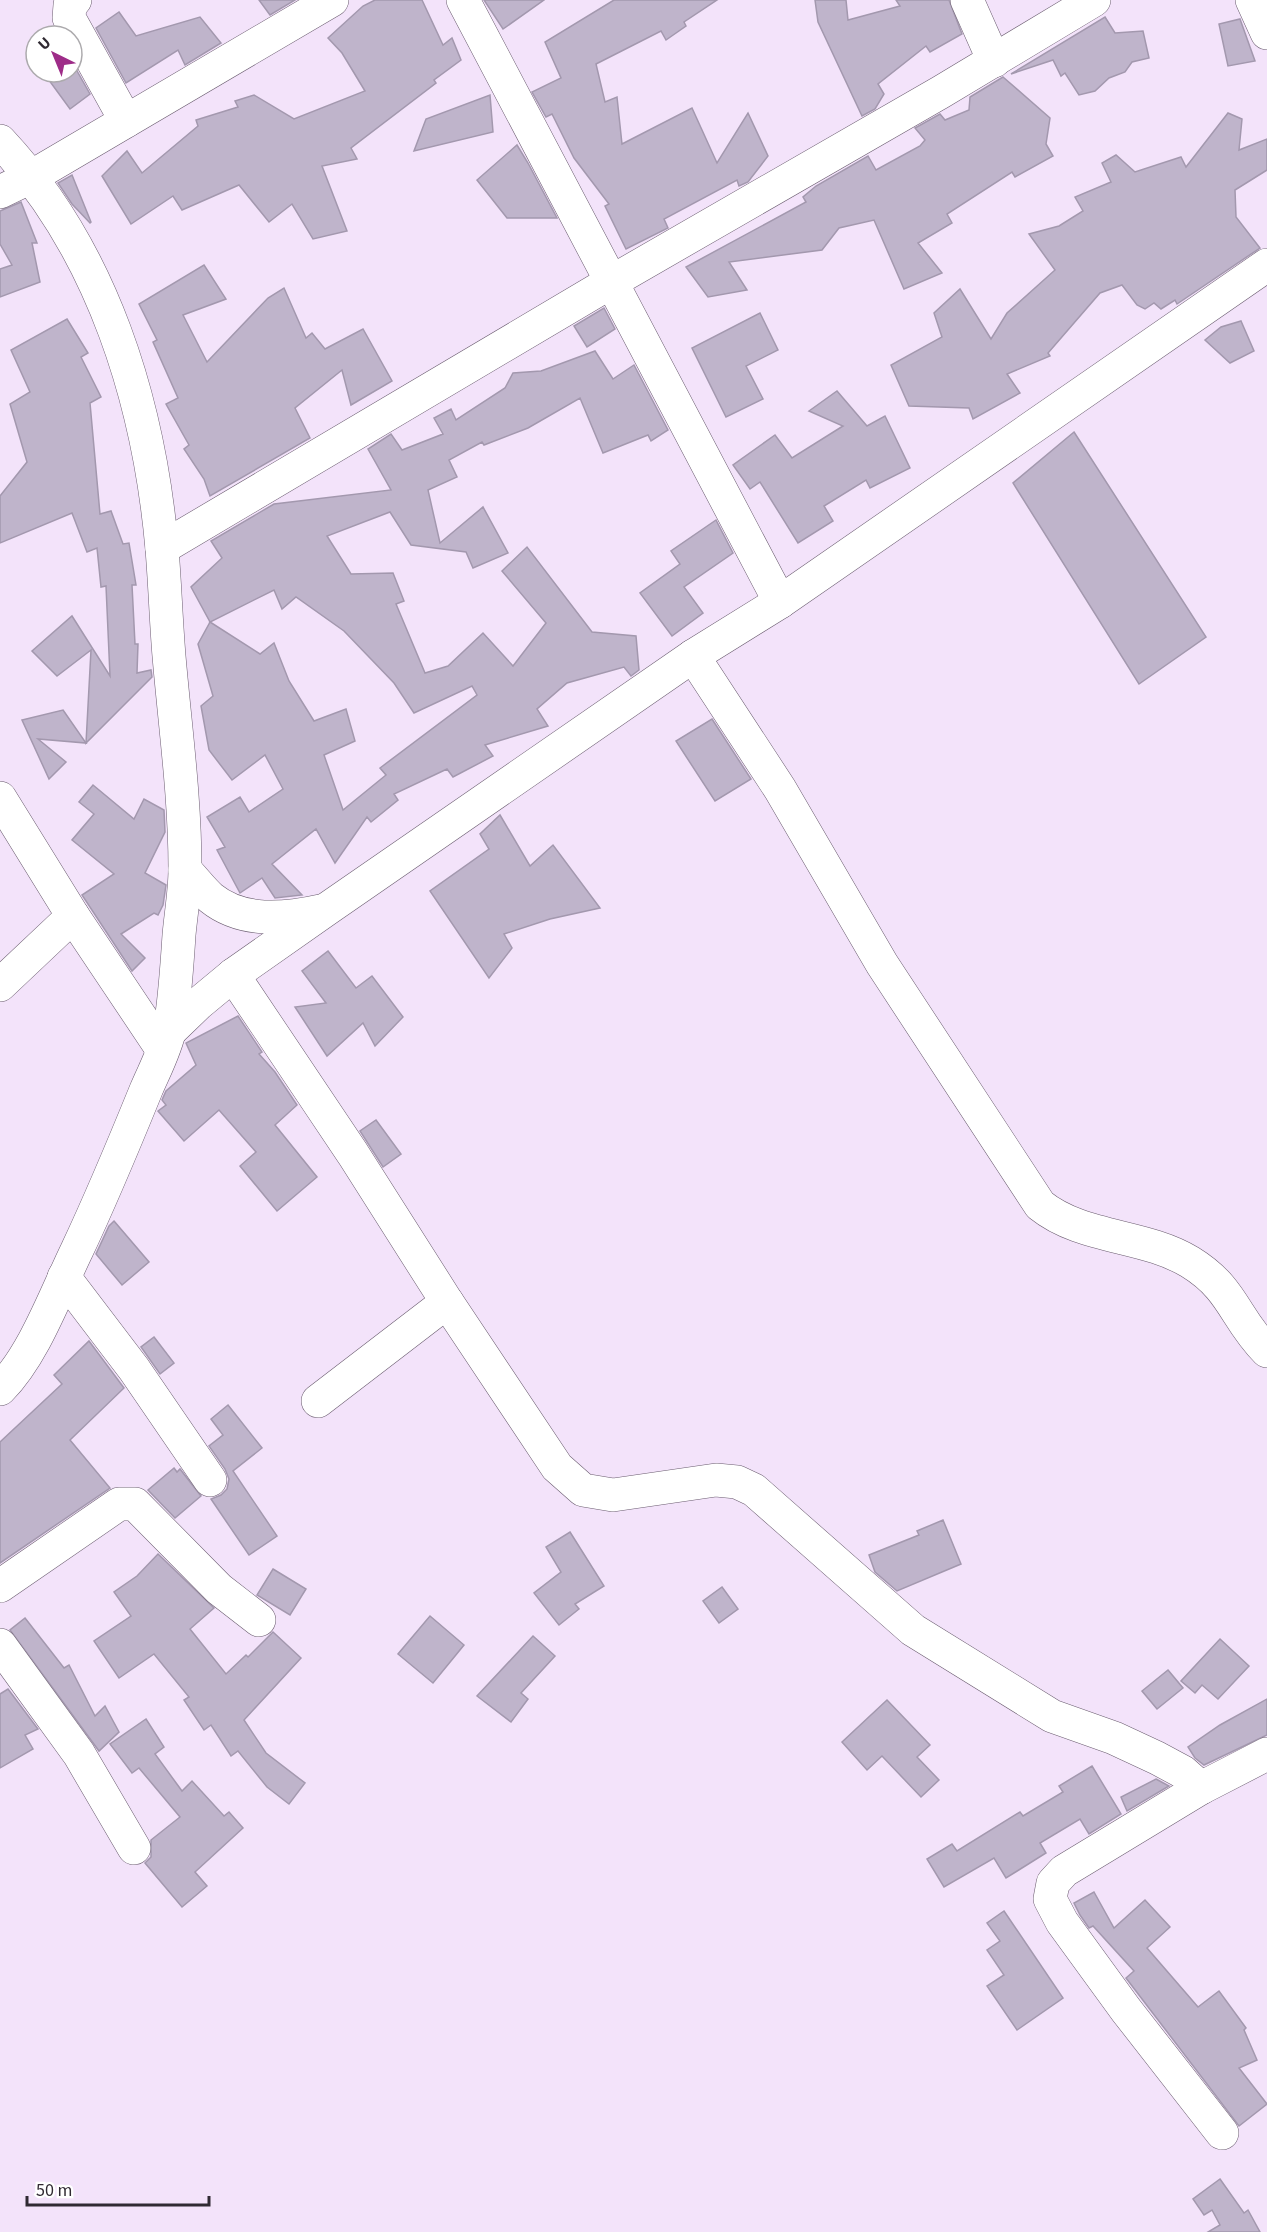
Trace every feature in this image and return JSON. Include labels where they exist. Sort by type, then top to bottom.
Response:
[{"type":"street","points":[[75,0],[70,5],[69,18],[126,121]]},
{"type":"street","points":[[0,192],[31,177],[332,0]]},
{"type":"street","points":[[463,0],[780,602]]},
{"type":"street","points":[[967,0],[994,61]]},
{"type":"street","points":[[162,548],[611,282],[994,61],[1094,0]]},
{"type":"street","points":[[1252,0],[1267,33]]},
{"type":"street","points":[[0,141],[62,218],[91,271],[118,338],[152,473],[162,548],[169,656],[178,742],[185,870],[166,1040],[112,1173],[64,1277],[33,1340],[9,1380],[0,1389]]},
{"type":"street","points":[[166,1040],[198,1004],[233,975],[693,656],[780,602],[1267,265]]},
{"type":"street","points":[[693,656],[780,789],[882,964],[1040,1205],[1054,1217],[1147,1244],[1188,1261],[1218,1281],[1236,1305],[1250,1334],[1267,1351]]},
{"type":"street","points":[[0,798],[73,916],[166,1040]]},
{"type":"street","points":[[185,870],[211,898],[232,911],[285,919],[327,909]]},
{"type":"street","points":[[0,985],[73,916]]},
{"type":"street","points":[[233,975],[557,1467],[583,1490],[613,1495],[716,1480],[737,1482],[754,1490],[913,1630],[1052,1716],[1114,1738],[1157,1758],[1183,1772],[1201,1788]]},
{"type":"street","points":[[64,1277],[134,1369],[210,1480]]},
{"type":"street","points":[[318,1401],[447,1302]]},
{"type":"street","points":[[0,1586],[119,1504],[135,1504],[219,1589],[259,1620]]},
{"type":"street","points":[[0,1645],[79,1754],[134,1848]]},
{"type":"street","points":[[1222,2133],[1126,2010],[1062,1922],[1050,1899],[1053,1883],[1064,1871],[1201,1788],[1267,1754]]},
{"type":"building","points":[[259,0],[295,0],[270,15]]},
{"type":"building","points":[[375,0],[422,0],[443,45],[452,38],[461,60],[434,80],[436,83],[351,148],[357,159],[322,166],[347,231],[313,239],[292,204],[269,222],[239,185],[182,210],[173,196],[131,224],[102,176],[127,151],[142,173],[198,126],[196,120],[238,107],[235,101],[254,95],[294,119],[365,91],[342,53],[328,38],[363,6]]},
{"type":"building","points":[[484,0],[544,0],[503,29]]},
{"type":"building","points":[[614,0],[717,0],[684,22],[686,26],[666,40],[661,31],[596,64],[605,102],[617,97],[622,144],[692,108],[717,163],[748,113],[768,156],[748,182],[739,186],[737,180],[664,219],[668,228],[626,249],[605,206],[609,204],[574,158],[552,114],[546,117],[532,92],[561,78],[545,42]]},
{"type":"building","points":[[815,0],[846,0],[848,20],[900,6],[896,0],[949,0],[962,34],[930,52],[926,46],[878,84],[884,94],[875,109],[862,116],[818,22]]},
{"type":"building","points":[[119,12],[136,36],[200,17],[221,43],[185,65],[178,50],[126,83],[96,28]]},
{"type":"building","points":[[1105,17],[1115,33],[1143,31],[1149,58],[1132,62],[1125,72],[1109,78],[1095,91],[1079,95],[1065,73],[1061,76],[1053,60],[1011,74]]},
{"type":"building","points":[[1240,19],[1255,61],[1228,66],[1219,24]]},
{"type":"building","points":[[1003,77],[1050,118],[1046,144],[1053,156],[1015,177],[1012,172],[947,214],[952,223],[918,243],[942,273],[904,289],[874,220],[839,228],[822,250],[729,262],[747,290],[708,297],[686,267],[806,202],[803,197],[816,186],[868,156],[876,170],[920,146],[925,140],[915,128],[940,114],[945,120],[969,110],[970,97]]},
{"type":"building","points":[[84,83],[90,94],[70,109],[52,84]]},
{"type":"building","points":[[490,95],[493,132],[414,151],[426,119]]},
{"type":"building","points":[[1228,113],[1242,119],[1239,150],[1267,139],[1267,170],[1235,190],[1236,217],[1260,248],[1177,304],[1175,300],[1161,309],[1154,303],[1145,309],[1137,305],[1122,285],[1100,293],[1048,353],[1050,356],[1007,374],[1020,393],[973,419],[969,408],[909,406],[891,365],[942,337],[934,313],[960,289],[991,339],[1007,313],[1055,270],[1029,234],[1059,226],[1083,211],[1075,197],[1111,182],[1102,163],[1116,155],[1135,172],[1181,157],[1186,167]]},
{"type":"building","points":[[517,145],[557,218],[507,218],[477,180]]},
{"type":"building","points":[[72,175],[90,223],[72,204],[58,183]]},
{"type":"building","points":[[21,202],[37,243],[32,243],[40,282],[0,297],[0,269],[12,265],[0,244],[0,211]]},
{"type":"building","points":[[204,265],[226,299],[183,315],[207,362],[268,298],[284,288],[306,338],[312,333],[325,349],[363,329],[392,381],[351,405],[342,370],[295,408],[310,438],[210,496],[204,479],[184,449],[189,445],[166,404],[178,398],[153,342],[157,340],[139,304]]},
{"type":"building","points":[[604,308],[615,329],[587,347],[574,326]]},
{"type":"building","points":[[760,313],[778,350],[746,366],[763,399],[726,417],[692,348]]},
{"type":"building","points":[[67,319],[88,353],[81,357],[101,397],[90,403],[100,514],[111,511],[123,544],[129,543],[136,585],[132,585],[135,644],[138,644],[137,673],[151,670],[152,677],[86,743],[91,650],[57,676],[32,651],[72,616],[110,676],[106,586],[101,587],[97,548],[87,552],[72,513],[0,543],[0,496],[27,462],[10,404],[30,392],[11,350]]},
{"type":"building","points":[[1241,321],[1254,351],[1230,363],[1205,340],[1221,327]]},
{"type":"building","points":[[595,351],[613,379],[634,365],[668,430],[651,441],[648,435],[603,453],[580,398],[528,428],[484,445],[482,442],[449,460],[457,477],[428,490],[440,543],[483,507],[508,553],[473,568],[466,552],[411,545],[390,512],[327,536],[351,574],[393,573],[404,601],[396,604],[425,673],[448,666],[483,633],[513,666],[546,623],[502,571],[527,547],[592,632],[636,636],[639,670],[631,676],[624,667],[567,683],[537,709],[548,726],[485,745],[493,756],[453,777],[447,769],[394,794],[398,800],[371,822],[367,817],[335,863],[316,829],[272,864],[302,895],[275,898],[262,878],[240,893],[217,850],[225,847],[207,817],[240,797],[249,812],[283,789],[265,755],[232,780],[209,750],[201,706],[213,696],[198,644],[210,622],[191,587],[222,558],[211,541],[274,504],[391,490],[368,449],[391,434],[402,450],[443,434],[434,418],[451,409],[456,420],[505,388],[513,373],[541,371]],"holes":[[[274,590],[282,609],[296,597],[344,631],[394,683],[414,713],[472,686],[477,695],[380,768],[386,775],[343,810],[324,755],[355,741],[346,709],[314,721],[289,681],[274,643],[260,654],[210,622]]]},
{"type":"building","points":[[837,391],[867,426],[885,416],[910,468],[870,488],[866,480],[824,506],[833,521],[798,543],[760,482],[750,489],[733,465],[775,435],[792,458],[843,426],[809,411]]},
{"type":"building","points":[[1074,432],[1206,637],[1139,684],[1013,483]]},
{"type":"building","points":[[716,520],[733,553],[684,587],[703,613],[672,636],[640,593],[680,564],[671,551]]},
{"type":"building","points":[[63,710],[86,743],[38,739],[66,762],[49,779],[22,720]]},
{"type":"building","points":[[712,719],[751,779],[715,801],[676,741]]},
{"type":"building","points":[[93,785],[134,819],[144,799],[164,810],[165,832],[145,873],[166,885],[163,905],[158,915],[154,913],[121,934],[145,958],[132,971],[82,895],[114,874],[72,840],[94,814],[79,802]]},
{"type":"building","points":[[500,815],[530,866],[553,845],[600,908],[550,919],[504,934],[512,948],[489,978],[430,891],[489,849],[480,834]]},
{"type":"building","points":[[328,951],[356,988],[372,976],[403,1017],[375,1046],[363,1023],[327,1056],[295,1007],[326,1003],[302,971]]},
{"type":"building","points":[[238,1016],[262,1052],[259,1054],[275,1072],[297,1105],[275,1125],[317,1177],[277,1211],[240,1166],[256,1152],[219,1110],[184,1141],[158,1111],[166,1105],[162,1100],[166,1091],[196,1065],[186,1043]]},
{"type":"building","points":[[376,1120],[401,1154],[383,1167],[360,1131]]},
{"type":"building","points":[[114,1221],[149,1262],[122,1285],[96,1254],[109,1226]]},
{"type":"building","points":[[154,1337],[174,1363],[160,1374],[141,1347]]},
{"type":"building","points":[[89,1341],[124,1388],[70,1440],[110,1488],[0,1563],[0,1442],[62,1384],[54,1375]]},
{"type":"building","points":[[228,1405],[262,1448],[233,1471],[277,1536],[249,1555],[211,1499],[221,1495],[227,1489],[229,1479],[209,1446],[223,1435],[211,1419]]},
{"type":"building","points":[[174,1468],[177,1472],[180,1469],[201,1496],[175,1518],[148,1490]]},
{"type":"building","points":[[943,1520],[961,1564],[897,1591],[875,1572],[869,1555],[919,1535],[917,1531]]},
{"type":"building","points":[[570,1532],[604,1586],[575,1604],[579,1609],[559,1625],[534,1593],[561,1572],[546,1547]]},
{"type":"building","points":[[158,1554],[214,1608],[190,1629],[226,1674],[246,1655],[248,1657],[273,1632],[301,1658],[244,1720],[266,1753],[305,1783],[289,1804],[267,1787],[238,1751],[231,1756],[211,1725],[204,1730],[184,1700],[189,1697],[154,1654],[119,1678],[94,1641],[131,1616],[114,1592],[137,1576]]},
{"type":"building","points":[[273,1569],[306,1589],[290,1615],[257,1595]]},
{"type":"building","points":[[722,1587],[738,1609],[719,1623],[703,1601]]},
{"type":"building","points":[[430,1616],[464,1645],[433,1683],[398,1654]]},
{"type":"building","points":[[25,1618],[64,1668],[69,1665],[95,1716],[105,1706],[119,1732],[99,1751],[10,1630]]},
{"type":"building","points":[[533,1636],[555,1656],[521,1693],[528,1699],[511,1722],[477,1696]]},
{"type":"building","points":[[1220,1639],[1249,1666],[1218,1699],[1202,1685],[1195,1693],[1181,1681]]},
{"type":"building","points":[[1168,1670],[1183,1688],[1157,1709],[1142,1691]]},
{"type":"building","points":[[8,1689],[38,1729],[25,1735],[33,1749],[0,1768],[0,1694]]},
{"type":"building","points":[[1267,1699],[1267,1735],[1204,1765],[1195,1758],[1188,1747],[1220,1725]]},
{"type":"building","points":[[887,1700],[930,1745],[917,1757],[939,1780],[921,1797],[882,1756],[867,1770],[842,1742]]},
{"type":"building","points":[[146,1719],[164,1747],[155,1754],[182,1791],[192,1781],[224,1816],[229,1812],[243,1828],[195,1872],[207,1886],[182,1907],[145,1863],[151,1857],[151,1840],[180,1817],[139,1768],[132,1773],[110,1744]]},
{"type":"building","points":[[1092,1766],[1121,1814],[1089,1834],[1080,1819],[1040,1843],[1046,1853],[1006,1878],[994,1858],[944,1887],[927,1859],[952,1844],[957,1851],[1020,1812],[1023,1816],[1063,1792],[1059,1786]]},
{"type":"building","points":[[1156,1779],[1169,1786],[1127,1811],[1121,1797]]},
{"type":"building","points":[[1094,1892],[1114,1928],[1145,1900],[1170,1927],[1147,1948],[1198,2007],[1219,1991],[1246,2028],[1244,2030],[1257,2060],[1239,2068],[1267,2104],[1239,2126],[1126,1978],[1134,1971],[1093,1926],[1089,1928],[1080,1915],[1074,1903]]},
{"type":"building","points":[[1004,1911],[1063,1998],[1017,2030],[987,1986],[1004,1975],[987,1950],[1000,1941],[987,1923]]},
{"type":"building","points":[[1220,2179],[1244,2213],[1248,2210],[1260,2232],[1208,2232],[1220,2225],[1212,2210],[1204,2215],[1193,2199]]}]
